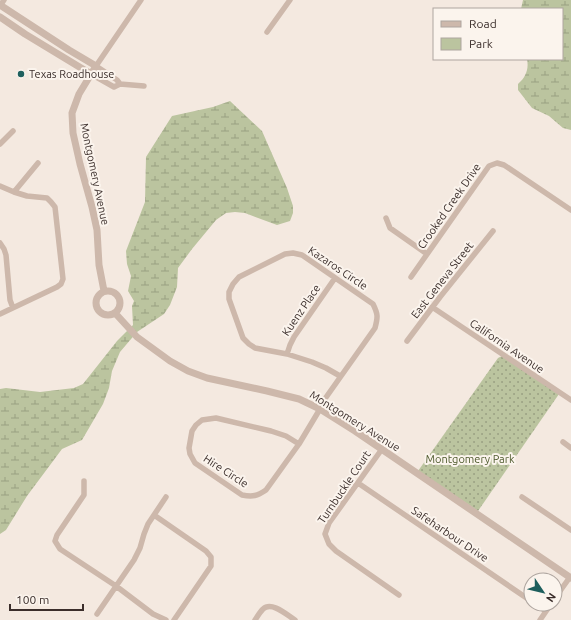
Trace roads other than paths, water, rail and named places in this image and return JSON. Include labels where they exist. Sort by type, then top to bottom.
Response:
[{"type":"street","points":[[4,0],[0,5],[96,66],[117,80],[120,84]]},
{"type":"street","points":[[96,66],[141,0]]},
{"type":"street","points":[[267,32],[290,0]]},
{"type":"street","points":[[2,18],[12,19],[27,28],[41,32]]},
{"type":"street","points":[[2,18],[25,34],[114,87],[120,84],[144,86]]},
{"type":"street","name":"Montgomery Avenue","points":[[96,66],[79,94],[72,113],[73,134],[97,230],[99,265],[104,291]]},
{"type":"street","points":[[0,144],[12,131]]},
{"type":"street","points":[[14,192],[38,163]]},
{"type":"street","name":"Crooked Creek Drive","points":[[411,277],[489,166],[497,163],[504,165],[571,210]]},
{"type":"street","points":[[0,186],[27,196],[47,198],[52,202],[54,207],[63,279],[61,284],[57,287],[0,314]]},
{"type":"street","points":[[386,218],[390,228],[427,254]]},
{"type":"street","name":"East Geneva Street","points":[[407,341],[432,307],[493,231]]},
{"type":"street","points":[[0,243],[6,256],[10,300],[13,308]]},
{"type":"street","name":"Kazaros Circle","points":[[320,409],[322,403],[340,376],[375,328],[378,318],[373,304],[302,255],[294,253],[285,254],[239,277],[229,292],[229,299],[243,338],[249,344],[255,348],[287,354],[326,368],[340,376]]},
{"type":"street","name":"Kuenz Place","points":[[287,354],[294,337],[335,278]]},
{"type":"street","points":[[104,291],[111,291],[118,296],[120,306],[115,313],[111,315],[102,314],[96,308],[97,297],[104,291]]},
{"type":"street","name":"California Avenue","points":[[432,307],[571,400]]},
{"type":"street","name":"Montgomery Avenue","points":[[115,313],[137,337],[170,361],[188,371],[206,378],[299,399],[320,409],[382,449],[570,578]]},
{"type":"street","name":"Hire Circle","points":[[299,444],[286,436],[271,431],[216,418],[202,420],[196,425],[192,431],[189,448],[190,454],[195,463],[242,495],[250,497],[258,495],[266,490],[299,444],[320,409]]},
{"type":"street","points":[[563,442],[571,448]]},
{"type":"street","name":"Turnbuckle Court","points":[[382,449],[329,524],[325,534],[329,544],[336,551],[399,595]]},
{"type":"street","points":[[84,481],[84,495],[57,535],[55,541],[60,548],[116,586],[153,614],[166,620]]},
{"type":"street","name":"Safeharbour Drive","points":[[358,483],[523,596]]},
{"type":"street","points":[[97,614],[134,560],[140,548],[148,524],[166,497]]},
{"type":"street","points":[[522,497],[571,530]]},
{"type":"street","points":[[154,515],[206,551],[210,557],[211,566],[174,620]]},
{"type":"street","points":[[563,587],[570,578]]},
{"type":"street","points":[[255,620],[262,610],[267,607],[276,607],[295,620]]},
{"type":"place","name":"Texas Roadhouse","points":[[21,74]]},
{"type":"park label","name":"Montgomery Park","points":[[470,459]]}]
